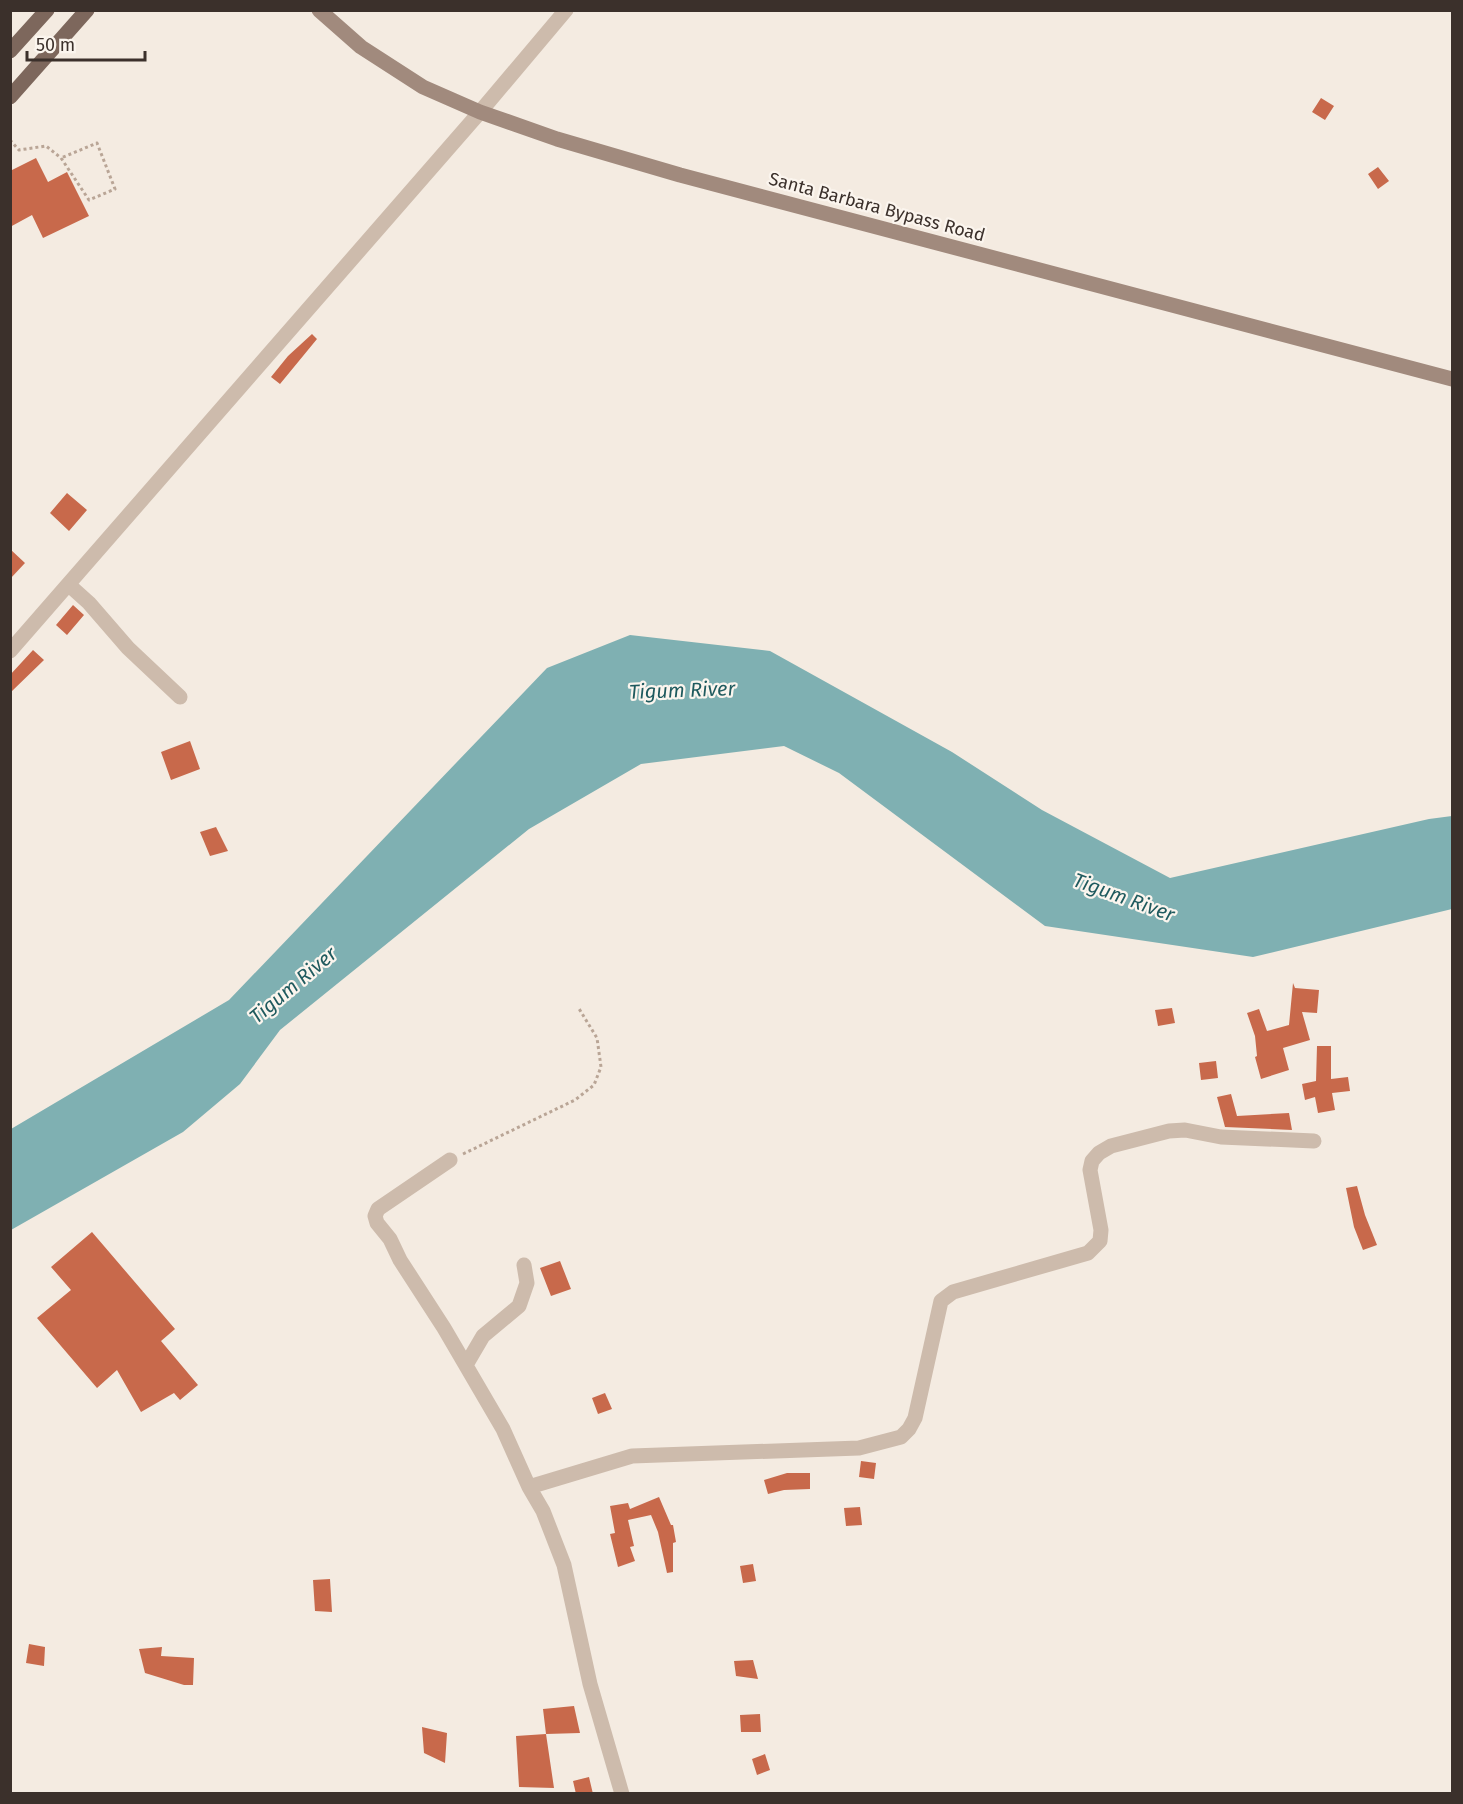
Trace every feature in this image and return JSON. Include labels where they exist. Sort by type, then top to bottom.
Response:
[{"type":"main road","points":[[10,51],[47,10]]},
{"type":"main road","points":[[10,97],[87,10]]},
{"type":"main road","name":"Santa Barbara Bypass Road","points":[[319,10],[361,47],[423,87],[480,112],[557,139],[680,175],[1452,379]]},
{"type":"street","points":[[10,651],[480,112],[566,10]]},
{"type":"street","points":[[69,585],[89,603],[128,648],[180,697]]},
{"type":"street","points":[[529,1487],[632,1456],[859,1448],[901,1437],[915,1418],[941,1301],[953,1292],[1088,1253],[1100,1241],[1101,1230],[1090,1170],[1092,1161],[1099,1152],[1126,1142],[1170,1131],[1185,1130],[1221,1137],[1314,1141]]},
{"type":"street","points":[[450,1160],[378,1209],[375,1216],[377,1223],[390,1239],[400,1260],[503,1429],[529,1487],[543,1511],[564,1565],[590,1684],[622,1794]]},
{"type":"street","points":[[466,1365],[483,1336],[519,1306],[527,1283],[524,1265]]},
{"type":"path","points":[[10,140],[19,150],[46,146],[61,158],[89,200],[115,189],[97,143],[61,158]]},
{"type":"path","points":[[450,1160],[575,1100],[594,1085],[601,1067],[597,1038],[578,1007]]},
{"type":"water","name":"Tigum River","points":[[630,635],[770,651],[952,752],[1042,810],[1170,878],[1429,819],[1452,816],[1452,909],[1253,957],[1045,926],[839,773],[784,746],[641,764],[529,829],[280,1030],[240,1084],[183,1132],[11,1230],[11,1129],[229,1000],[547,668]]},
{"type":"building","points":[[1321,98],[1334,106],[1325,120],[1312,112]]},
{"type":"building","points":[[36,158],[48,182],[67,172],[89,216],[43,238],[32,215],[10,227],[10,171]]},
{"type":"building","points":[[1378,167],[1389,181],[1378,189],[1368,174]]},
{"type":"building","points":[[312,334],[317,339],[280,384],[271,377],[288,356]]},
{"type":"building","points":[[67,493],[87,510],[69,531],[50,513]]},
{"type":"building","points":[[10,549],[25,563],[10,579]]},
{"type":"building","points":[[73,605],[84,615],[67,635],[56,625]]},
{"type":"building","points":[[33,650],[44,660],[10,693],[10,675]]},
{"type":"building","points":[[190,741],[200,769],[171,780],[161,752]]},
{"type":"building","points":[[216,827],[228,851],[210,856],[200,832]]},
{"type":"building","points":[[1293,983],[1295,988],[1319,990],[1317,1013],[1302,1012],[1310,1040],[1283,1048],[1289,1070],[1261,1079],[1255,1057],[1257,1056],[1255,1036],[1247,1013],[1259,1009],[1267,1031],[1289,1025]]},
{"type":"building","points":[[1172,1008],[1175,1023],[1158,1026],[1155,1010]]},
{"type":"building","points":[[1317,1046],[1331,1046],[1331,1079],[1348,1077],[1350,1091],[1332,1093],[1335,1110],[1318,1113],[1315,1097],[1305,1100],[1302,1084],[1316,1081]]},
{"type":"building","points":[[1216,1061],[1218,1078],[1201,1080],[1199,1063]]},
{"type":"building","points":[[1231,1094],[1237,1116],[1289,1113],[1292,1130],[1225,1127],[1217,1097]]},
{"type":"building","points":[[1357,1186],[1377,1245],[1363,1250],[1354,1227],[1346,1188]]},
{"type":"building","points":[[92,1232],[175,1329],[161,1341],[198,1385],[180,1400],[174,1393],[141,1412],[117,1370],[97,1388],[37,1318],[71,1290],[51,1267]]},
{"type":"building","points":[[560,1261],[571,1289],[551,1296],[540,1268]]},
{"type":"building","points":[[605,1393],[612,1409],[598,1414],[592,1398]]},
{"type":"building","points":[[861,1461],[876,1463],[874,1479],[859,1477]]},
{"type":"building","points":[[787,1473],[810,1473],[810,1489],[784,1490],[768,1494],[764,1480]]},
{"type":"building","points":[[659,1497],[673,1525],[676,1542],[673,1543],[673,1572],[667,1573],[658,1532],[651,1515],[628,1520],[634,1546],[630,1547],[635,1561],[618,1567],[610,1534],[615,1533],[610,1506],[628,1503],[630,1509]]},
{"type":"building","points":[[860,1507],[862,1525],[846,1526],[844,1508]]},
{"type":"building","points":[[753,1564],[756,1581],[743,1583],[740,1566]]},
{"type":"building","points":[[330,1579],[332,1612],[315,1611],[313,1580]]},
{"type":"building","points":[[29,1644],[45,1647],[44,1666],[26,1663]]},
{"type":"building","points":[[162,1647],[161,1656],[194,1658],[193,1685],[184,1685],[145,1673],[139,1649]]},
{"type":"building","points":[[753,1660],[758,1679],[736,1676],[734,1661]]},
{"type":"building","points":[[574,1706],[580,1733],[546,1734],[543,1709]]},
{"type":"building","points":[[760,1714],[761,1732],[741,1732],[740,1715]]},
{"type":"building","points":[[422,1727],[447,1733],[445,1763],[424,1753]]},
{"type":"building","points":[[546,1734],[554,1788],[519,1787],[516,1736]]},
{"type":"building","points":[[765,1754],[770,1770],[757,1775],[752,1759]]},
{"type":"building","points":[[589,1777],[593,1794],[576,1794],[573,1781]]}]
